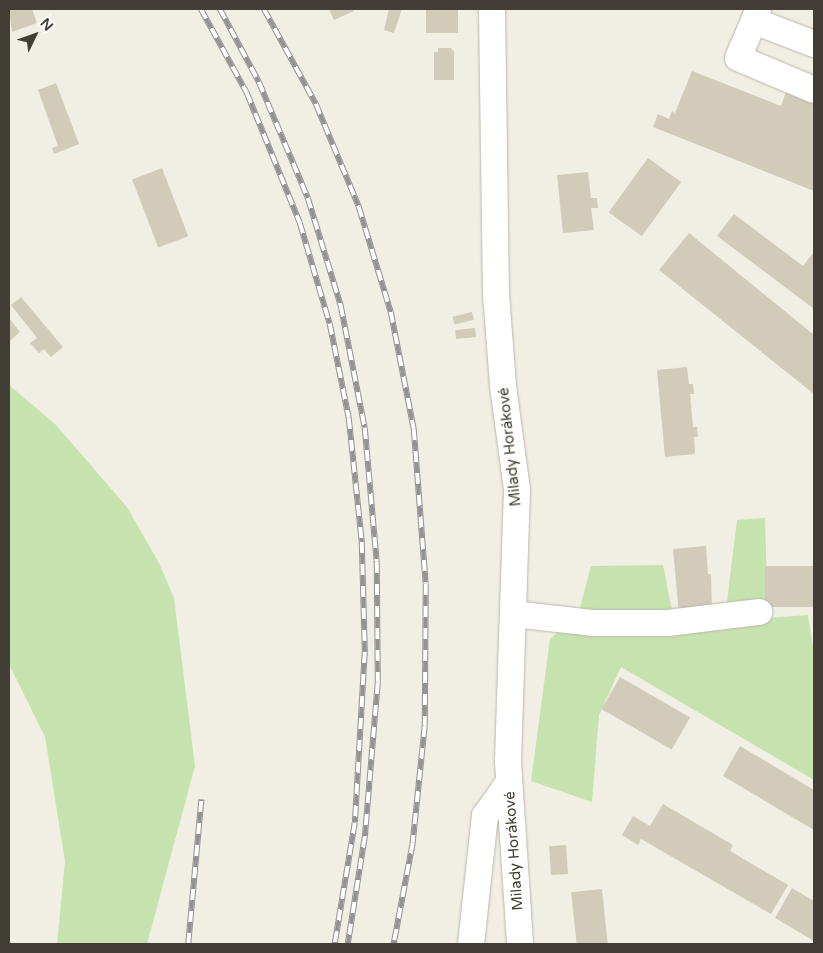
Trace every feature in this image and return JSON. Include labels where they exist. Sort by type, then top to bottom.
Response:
[{"type":"street","name":"Milady Horákové","points":[[492,9],[496,294],[503,386],[517,489],[510,782],[520,944]]},
{"type":"street","points":[[814,44],[756,15],[738,58],[814,90]]},
{"type":"street","points":[[514,614],[593,623],[668,623],[759,612]]},
{"type":"street","points":[[471,944],[485,816],[510,782]]},
{"type":"green space","points":[[9,385],[55,424],[127,507],[159,563],[174,598],[195,766],[147,944],[57,944],[65,861],[45,737],[9,664]]},
{"type":"green space","points":[[765,518],[768,618],[808,615],[814,655],[814,780],[621,667],[599,715],[592,802],[531,781],[550,639],[578,616],[591,566],[663,565],[674,621],[725,618],[737,520]]},
{"type":"building","points":[[9,9],[32,9],[37,23],[12,32]]},
{"type":"building","points":[[329,9],[353,9],[354,11],[334,20]]},
{"type":"building","points":[[389,9],[402,9],[394,33],[384,30]]},
{"type":"building","points":[[426,9],[458,9],[458,33],[426,33]]},
{"type":"building","points":[[438,48],[451,48],[454,52],[454,80],[434,80],[434,52],[438,52]]},
{"type":"building","points":[[692,71],[781,106],[786,92],[814,103],[814,191],[653,127],[658,114],[669,119],[672,111],[675,113]]},
{"type":"building","points":[[56,83],[79,144],[54,154],[52,148],[58,146],[38,90]]},
{"type":"building","points":[[648,158],[681,182],[642,236],[609,212]]},
{"type":"building","points":[[162,168],[188,236],[158,248],[132,179]]},
{"type":"building","points":[[588,172],[591,198],[597,198],[598,208],[591,208],[594,230],[563,233],[557,175]]},
{"type":"building","points":[[734,214],[803,266],[814,252],[814,309],[717,236]]},
{"type":"building","points":[[689,233],[814,335],[814,394],[659,270]]},
{"type":"building","points":[[21,297],[63,347],[51,357],[44,349],[39,353],[30,343],[37,338],[11,305]]},
{"type":"building","points":[[472,312],[474,320],[455,325],[453,317]]},
{"type":"building","points":[[9,318],[20,332],[10,341],[9,340]]},
{"type":"building","points":[[475,328],[476,337],[456,339],[455,330]]},
{"type":"building","points":[[687,367],[689,384],[693,384],[694,394],[690,394],[693,427],[697,427],[698,437],[694,437],[695,454],[665,457],[657,370]]},
{"type":"building","points":[[706,546],[708,574],[711,574],[712,612],[679,615],[673,549]]},
{"type":"building","points":[[765,566],[814,566],[814,607],[765,607]]},
{"type":"building","points":[[620,677],[690,718],[672,750],[602,709]]},
{"type":"building","points":[[740,746],[814,790],[814,830],[723,776]]},
{"type":"building","points":[[663,804],[733,845],[730,851],[788,885],[771,914],[641,839],[638,845],[622,835],[633,816],[650,826]]},
{"type":"building","points":[[566,845],[568,874],[551,875],[549,846]]},
{"type":"building","points":[[792,888],[814,901],[814,941],[775,918]]},
{"type":"building","points":[[602,889],[608,944],[577,944],[571,892]]},
{"type":"railway","points":[[201,9],[247,93],[300,223],[330,324],[349,418],[362,542],[365,652],[355,823],[335,944]]},
{"type":"railway","points":[[220,9],[259,82],[308,198],[341,306],[365,428],[377,562],[378,683],[365,837],[348,944]]},
{"type":"railway","points":[[264,9],[316,104],[359,207],[391,312],[414,429],[426,584],[425,726],[413,843],[394,944]]},
{"type":"railway","points":[[188,944],[201,800]]}]
